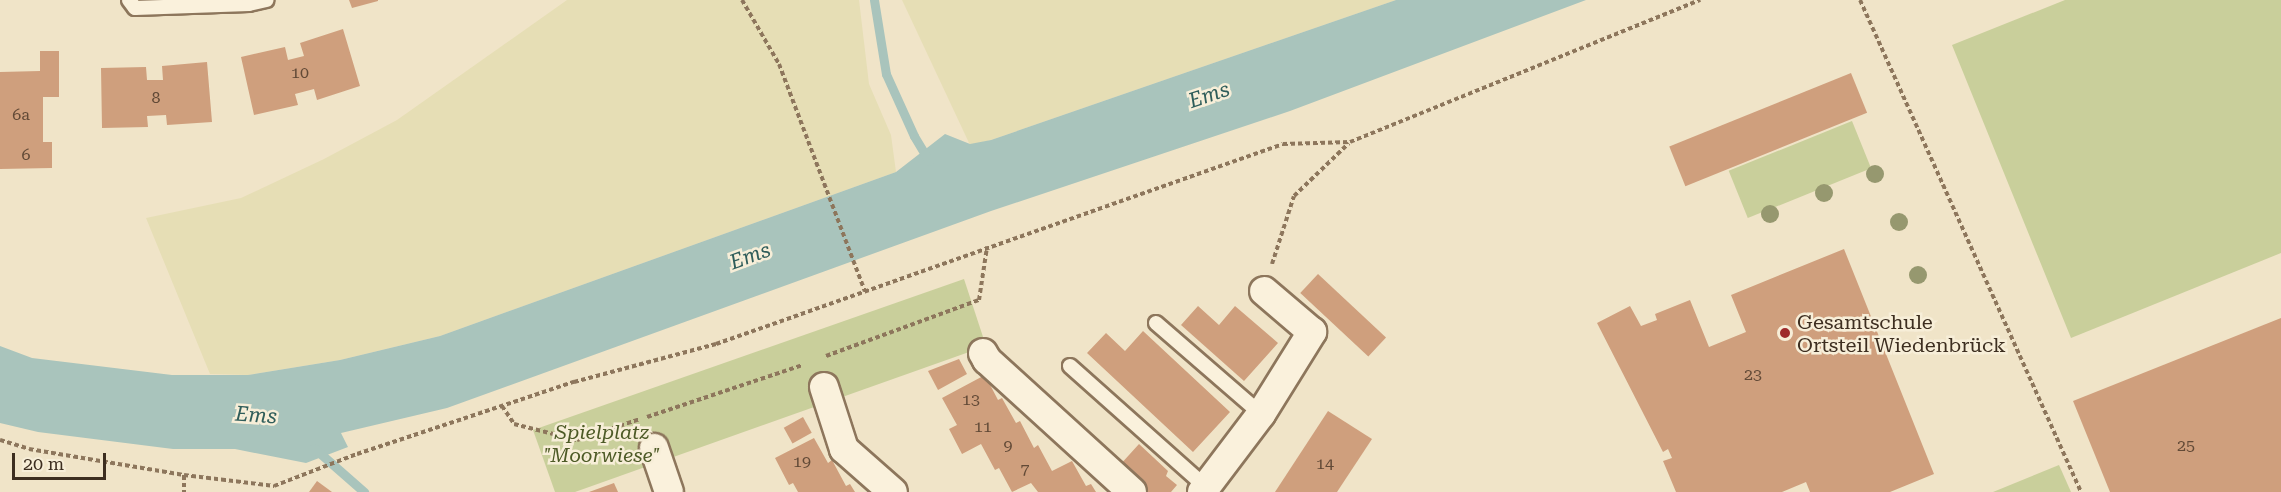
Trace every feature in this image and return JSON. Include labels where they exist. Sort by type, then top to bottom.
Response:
[{"type":"street","points":[[1204,489],[1261,414],[1312,332],[1264,291]]},
{"type":"street","points":[[983,353],[987,360],[1132,492]]},
{"type":"street","points":[[824,387],[844,449],[893,492]]},
{"type":"street","points":[[654,448],[669,492]]},
{"type":"lane","points":[[129,0],[135,8],[249,4],[267,0]]},
{"type":"lane","points":[[1156,323],[1261,414]]},
{"type":"lane","points":[[1070,366],[1204,489]]},
{"type":"path","points":[[742,0],[779,64],[865,291]]},
{"type":"path","points":[[0,440],[29,449],[184,475],[274,486],[357,454],[574,382],[716,344],[1283,144],[1350,142],[1700,0]]},
{"type":"path","points":[[1860,0],[2081,492]]},
{"type":"path","points":[[1264,291],[1294,196],[1350,142]]},
{"type":"path","points":[[816,360],[980,300],[987,247]]},
{"type":"path","points":[[502,406],[514,424],[577,440],[805,363]]},
{"type":"path","points":[[184,475],[184,492]]},
{"type":"shaded area","points":[[567,0],[859,0],[869,84],[891,135],[896,172],[440,336],[340,360],[248,375],[210,374],[146,218],[241,198],[324,159],[397,120]]},
{"type":"shaded area","points":[[902,0],[1396,0],[991,140],[970,145]]},
{"type":"green space","points":[[2065,0],[2281,0],[2281,253],[2071,338],[1952,45]]},
{"type":"green space","points":[[1852,121],[1871,168],[1748,218],[1729,171]]},
{"type":"green space","name":"Spielplatz \"Moorwiese\"","points":[[964,279],[986,346],[575,492],[555,492],[533,430]]},
{"type":"green space","points":[[2059,465],[2071,492],[1993,492]]},
{"type":"water","name":"Ems","points":[[1396,0],[1586,0],[1290,111],[991,211],[447,408],[341,433],[348,447],[306,463],[235,449],[173,449],[38,432],[0,423],[0,346],[32,358],[172,375],[248,375],[340,360],[440,336],[896,172],[945,134],[970,144],[991,140]]},
{"type":"building","points":[[349,0],[378,0],[378,1],[352,8]]},
{"type":"building","points":[[343,29],[360,86],[317,100],[314,89],[295,94],[298,105],[254,115],[241,57],[285,47],[288,60],[304,56],[300,43]]},
{"type":"building","points":[[40,51],[59,51],[59,97],[43,97],[43,142],[52,142],[52,168],[0,169],[0,72],[40,71]]},
{"type":"building","points":[[207,62],[212,122],[167,125],[166,115],[147,116],[148,127],[102,128],[101,68],[146,67],[147,80],[163,80],[162,66]]},
{"type":"building","points":[[1851,73],[1867,113],[1685,186],[1669,146]]},
{"type":"building","points":[[1844,249],[1934,474],[1890,492],[1810,492],[1806,482],[1782,492],[1676,492],[1663,461],[1672,458],[1668,449],[1663,452],[1597,323],[1630,306],[1641,326],[1657,320],[1655,314],[1690,300],[1709,347],[1746,332],[1731,295]]},
{"type":"building","points":[[1318,274],[1386,337],[1368,356],[1300,293]]},
{"type":"building","points":[[1198,306],[1219,325],[1235,306],[1278,343],[1244,381],[1181,325]]},
{"type":"building","points":[[2281,318],[2281,492],[2110,492],[2073,401]]},
{"type":"building","points":[[1143,331],[1230,412],[1193,452],[1087,353],[1106,333],[1125,351]]},
{"type":"building","points":[[959,359],[967,374],[938,390],[928,371]]},
{"type":"building","points":[[985,375],[998,400],[1002,398],[1016,423],[1020,421],[1034,448],[1038,445],[1052,471],[1072,461],[1086,486],[1091,484],[1096,492],[1038,492],[1031,483],[1012,492],[999,468],[995,470],[981,444],[962,454],[949,429],[957,425],[942,398]]},
{"type":"building","points":[[1328,411],[1372,439],[1337,492],[1275,492]]},
{"type":"building","points":[[803,417],[812,433],[792,443],[784,428]]},
{"type":"building","points":[[814,438],[828,463],[832,460],[846,486],[850,484],[855,492],[798,492],[793,483],[789,485],[775,458]]},
{"type":"building","points":[[1139,444],[1168,471],[1166,476],[1177,485],[1171,492],[1148,492],[1119,466]]},
{"type":"building","points":[[317,481],[332,492],[309,492]]},
{"type":"building","points":[[614,483],[618,492],[589,492]]},
{"type":"waterway","points":[[874,0],[886,74],[914,136],[929,161]]},
{"type":"waterway","points":[[314,448],[364,492]]},
{"type":"place","name":"Gesamtschule Ortsteil Wiedenbrück","points":[[1785,333]]}]
